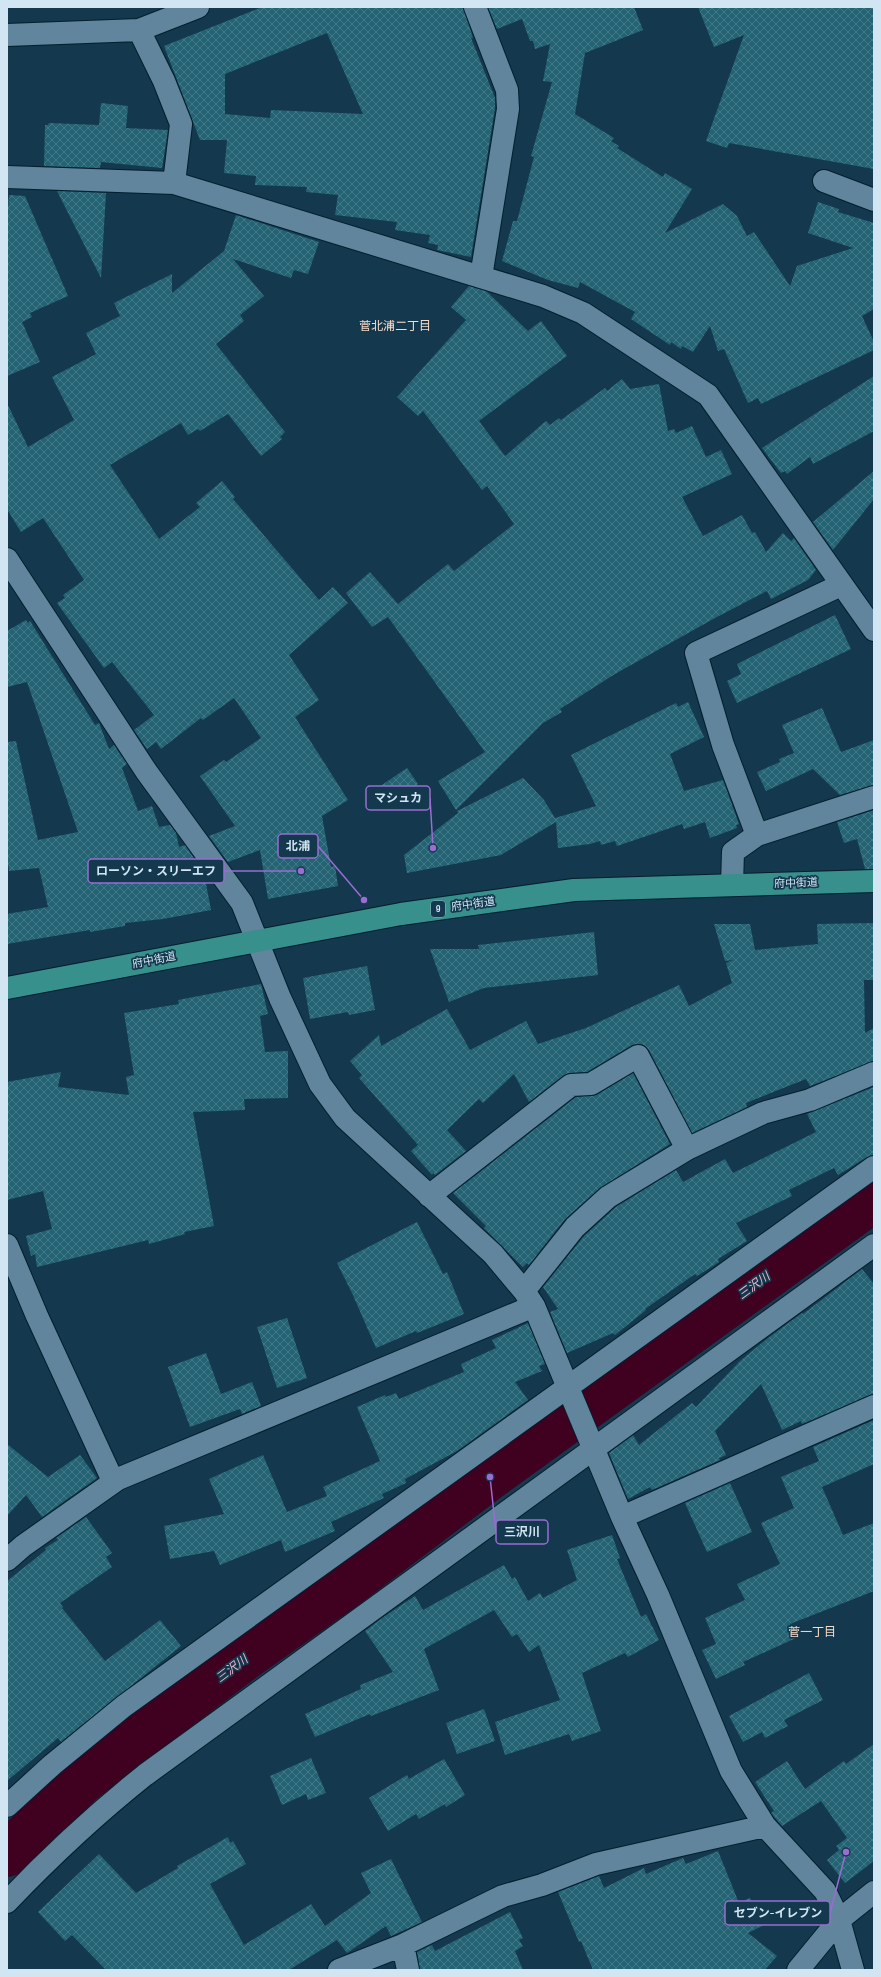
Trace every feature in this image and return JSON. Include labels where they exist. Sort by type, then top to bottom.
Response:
[{"type":"main road","name":"府中街道","points":[[7,988],[401,914],[574,890],[874,881]]},
{"type":"street","points":[[7,35],[139,30],[198,7]]},
{"type":"street","points":[[475,7],[507,90],[508,109],[481,277]]},
{"type":"street","points":[[139,30],[164,81],[180,124],[174,184]]},
{"type":"street","points":[[7,177],[174,184],[543,296],[583,313],[708,395],[874,630]]},
{"type":"street","points":[[824,181],[874,200]]},
{"type":"street","points":[[7,559],[146,770],[242,903],[280,998],[320,1084],[345,1118],[493,1254],[529,1298],[622,1517],[658,1595],[731,1771],[765,1826],[825,1891],[839,1920],[853,1970]]},
{"type":"street","points":[[757,835],[723,745],[696,653],[841,585]]},
{"type":"street","points":[[732,886],[733,852],[757,835],[874,797]]},
{"type":"street","points":[[429,1196],[571,1085],[591,1084],[638,1056],[687,1149]]},
{"type":"street","points":[[7,1560],[23,1546],[113,1481],[529,1298],[575,1227],[608,1197],[687,1149],[763,1113],[810,1100],[874,1073]]},
{"type":"street","points":[[7,1806],[52,1765],[124,1706],[874,1167]]},
{"type":"street","points":[[7,1902],[55,1854],[118,1796],[145,1775],[874,1244]]},
{"type":"street","points":[[7,1245],[37,1316],[113,1481]]},
{"type":"street","points":[[622,1517],[874,1406]]},
{"type":"street","points":[[339,1970],[403,1945],[503,1896],[542,1884],[596,1864],[765,1826]]},
{"type":"street","points":[[798,1970],[839,1920],[874,1892]]},
{"type":"street","points":[[403,1945],[408,1970]]},
{"type":"building","points":[[262,7],[463,7],[473,38],[471,38],[495,98],[495,108],[471,257],[437,250],[438,245],[428,243],[430,235],[395,230],[397,222],[335,215],[338,195],[306,192],[307,187],[255,185],[256,176],[224,173],[227,140],[200,140],[164,46]],"holes":[[[327,33],[363,114],[271,110],[270,118],[225,114],[225,74]]]},
{"type":"building","points":[[488,7],[634,7],[643,30],[585,53],[575,114],[614,138],[611,141],[619,146],[617,148],[663,177],[665,173],[692,189],[665,233],[723,204],[737,216],[747,236],[754,232],[790,286],[797,266],[853,248],[808,233],[818,202],[839,209],[838,212],[874,223],[874,309],[862,316],[874,342],[874,350],[761,404],[758,398],[748,403],[724,349],[718,351],[710,326],[693,352],[682,346],[681,349],[671,342],[670,345],[631,319],[635,312],[580,282],[578,288],[548,280],[502,261],[513,221],[517,221],[534,157],[531,156],[552,82],[543,81],[550,44],[535,49],[533,41],[530,41],[522,19],[497,29]]},
{"type":"building","points":[[698,7],[874,7],[874,169],[729,143],[727,148],[706,141],[744,35],[714,47]]},
{"type":"building","points":[[101,103],[128,106],[126,128],[168,130],[162,168],[101,162],[100,168],[44,166],[45,125],[48,125],[49,123],[99,125]]},
{"type":"building","points":[[57,191],[106,193],[101,278]]},
{"type":"building","points":[[9,195],[25,196],[68,296],[30,313],[32,317],[22,322],[40,362],[7,376],[7,218]]},
{"type":"building","points":[[236,215],[319,242],[308,274],[294,270],[291,278],[233,259],[264,296],[240,315],[244,321],[216,344],[285,432],[280,437],[282,439],[261,456],[228,414],[200,431],[198,429],[188,435],[181,423],[110,465],[159,539],[200,507],[196,503],[222,481],[235,497],[233,499],[319,600],[333,587],[348,603],[289,655],[319,700],[295,717],[348,800],[322,816],[331,867],[335,866],[338,886],[268,899],[260,850],[228,862],[209,836],[235,826],[200,776],[224,760],[226,762],[261,738],[234,698],[203,720],[201,718],[161,749],[156,742],[147,749],[134,730],[154,715],[112,662],[104,668],[57,603],[65,598],[63,595],[84,580],[43,518],[21,532],[7,509],[7,403],[28,447],[74,420],[52,377],[96,354],[86,333],[120,316],[114,303],[172,274],[172,293],[224,251]]},
{"type":"building","points":[[469,286],[486,291],[528,331],[541,321],[567,356],[479,421],[505,456],[546,421],[550,425],[559,418],[561,420],[605,388],[607,391],[622,379],[630,389],[659,384],[668,431],[674,429],[676,433],[692,426],[706,457],[721,450],[732,474],[682,497],[703,536],[742,515],[752,533],[755,532],[766,552],[783,533],[791,541],[794,538],[816,570],[808,580],[771,599],[767,591],[715,618],[615,674],[560,709],[562,712],[543,723],[456,810],[438,781],[485,752],[388,617],[372,627],[346,593],[370,572],[398,604],[448,564],[454,571],[514,524],[487,486],[482,490],[423,411],[418,416],[397,397],[466,320],[451,307]]},
{"type":"building","points":[[874,376],[874,431],[813,464],[810,457],[787,474],[785,471],[781,473],[762,448]]},
{"type":"building","points":[[874,471],[874,499],[833,550],[813,522]]},
{"type":"building","points":[[835,615],[851,649],[737,703],[727,681],[741,674],[737,664]]},
{"type":"building","points":[[26,620],[28,623],[30,621],[95,725],[99,723],[109,749],[114,745],[127,764],[122,768],[138,811],[152,806],[159,827],[170,825],[176,833],[179,847],[185,845],[204,873],[211,910],[163,919],[125,923],[125,926],[90,932],[90,930],[7,944],[7,914],[48,907],[39,868],[9,871],[7,855],[7,742],[16,741],[38,840],[78,832],[27,682],[7,687],[7,631]]},
{"type":"building","points":[[688,702],[704,737],[670,754],[684,791],[723,780],[739,824],[736,825],[737,828],[710,838],[705,822],[684,829],[682,824],[617,846],[615,841],[601,845],[600,841],[590,844],[558,848],[556,822],[501,855],[407,873],[404,855],[458,813],[457,811],[523,778],[544,800],[555,818],[596,806],[571,755],[676,703],[678,707]]},
{"type":"building","points":[[822,708],[841,752],[874,740],[874,785],[840,795],[813,769],[766,791],[757,772],[780,762],[779,759],[794,753],[782,725]]},
{"type":"building","points":[[407,768],[418,784],[388,805],[376,789]]},
{"type":"building","points":[[874,810],[874,869],[865,869],[857,839],[844,843],[837,822]]},
{"type":"building","points":[[874,923],[873,980],[864,980],[865,1033],[874,1028],[874,1061],[810,1086],[806,1079],[746,1103],[747,1107],[692,1133],[649,1050],[644,1045],[638,1044],[632,1045],[587,1072],[570,1073],[564,1075],[529,1102],[514,1074],[483,1103],[479,1099],[447,1130],[466,1151],[435,1175],[433,1173],[432,1175],[411,1151],[418,1145],[359,1078],[362,1075],[350,1061],[379,1035],[381,1046],[447,1009],[470,1050],[526,1021],[538,1044],[586,1028],[679,985],[689,1006],[732,983],[726,963],[733,960],[725,961],[714,924],[750,924],[755,950],[818,944],[817,924]]},
{"type":"building","points":[[594,932],[598,975],[484,988],[449,1002],[430,949],[479,949],[478,945]]},
{"type":"building","points":[[367,966],[375,1010],[349,1015],[348,1012],[310,1019],[303,978]]},
{"type":"building","points":[[261,984],[268,1014],[260,1016],[265,1052],[288,1051],[288,1098],[244,1099],[245,1110],[193,1112],[214,1226],[184,1232],[185,1234],[149,1244],[148,1240],[37,1267],[35,1254],[31,1256],[26,1236],[52,1229],[43,1191],[7,1200],[7,1082],[61,1072],[58,1087],[129,1095],[126,1077],[134,1075],[124,1013],[179,1004],[178,1000]]},
{"type":"building","points":[[633,1073],[670,1144],[600,1188],[565,1219],[529,1265],[527,1263],[523,1267],[484,1228],[486,1226],[453,1193],[576,1097],[597,1095]]},
{"type":"building","points":[[874,1087],[874,1155],[867,1157],[838,1175],[834,1168],[789,1190],[792,1196],[736,1223],[747,1241],[718,1259],[719,1262],[697,1276],[695,1274],[645,1309],[646,1310],[615,1335],[613,1333],[567,1353],[550,1312],[558,1309],[543,1287],[584,1236],[616,1207],[676,1170],[683,1182],[725,1159],[733,1173],[816,1132],[807,1114]]},
{"type":"building","points":[[417,1222],[443,1274],[447,1272],[464,1314],[417,1333],[416,1331],[376,1348],[337,1263]]},
{"type":"building","points":[[862,1269],[874,1284],[874,1394],[802,1424],[801,1421],[782,1430],[761,1384],[715,1431],[726,1455],[719,1458],[720,1460],[652,1490],[650,1487],[628,1499],[609,1453],[633,1435],[639,1445],[692,1403],[696,1407],[740,1361],[768,1338],[802,1313],[803,1314]]},
{"type":"building","points":[[287,1318],[307,1378],[277,1388],[257,1327]]},
{"type":"building","points":[[528,1323],[545,1364],[539,1366],[542,1371],[515,1382],[528,1400],[457,1451],[405,1479],[406,1483],[382,1494],[384,1498],[331,1522],[335,1531],[285,1552],[281,1540],[220,1565],[214,1551],[170,1559],[164,1526],[224,1514],[209,1479],[263,1455],[287,1512],[327,1496],[323,1487],[380,1461],[357,1407],[385,1395],[386,1397],[396,1393],[399,1399],[464,1372],[461,1364],[496,1348],[492,1340]]},
{"type":"building","points":[[206,1353],[221,1394],[252,1382],[261,1406],[242,1414],[240,1409],[190,1427],[168,1367]]},
{"type":"building","points":[[874,1420],[874,1464],[822,1487],[843,1535],[874,1523],[874,1591],[790,1624],[796,1638],[743,1662],[745,1665],[716,1679],[702,1650],[716,1644],[705,1618],[745,1600],[737,1584],[780,1564],[761,1523],[794,1508],[781,1477],[819,1461],[813,1447]]},
{"type":"building","points":[[7,1444],[48,1477],[80,1455],[97,1478],[42,1517],[26,1495],[7,1516]]},
{"type":"building","points":[[730,1483],[752,1532],[707,1552],[685,1503]]},
{"type":"building","points":[[86,1517],[112,1553],[106,1557],[112,1567],[60,1603],[63,1607],[62,1608],[105,1661],[160,1620],[181,1646],[61,1742],[58,1738],[7,1781],[7,1581],[46,1550],[45,1548],[58,1540],[56,1538]]},
{"type":"building","points":[[612,1535],[620,1558],[617,1559],[641,1617],[646,1614],[659,1640],[628,1657],[625,1653],[582,1673],[601,1731],[572,1741],[569,1734],[505,1755],[495,1722],[560,1700],[539,1645],[529,1652],[517,1634],[512,1637],[494,1610],[424,1649],[439,1690],[371,1716],[370,1714],[315,1737],[305,1714],[361,1689],[360,1685],[393,1672],[365,1631],[385,1616],[415,1596],[423,1610],[504,1565],[512,1579],[515,1577],[528,1601],[540,1593],[543,1598],[577,1580],[567,1550]]},
{"type":"building","points":[[809,1673],[823,1700],[784,1720],[788,1726],[765,1738],[762,1732],[743,1742],[729,1716]]},
{"type":"building","points":[[484,1709],[495,1741],[457,1754],[446,1723]]},
{"type":"building","points":[[874,1744],[874,1861],[845,1883],[827,1860],[839,1850],[836,1846],[847,1838],[821,1801],[782,1826],[771,1813],[774,1811],[755,1782],[787,1761],[805,1789],[844,1761],[846,1764]]},
{"type":"building","points":[[311,1758],[326,1793],[308,1800],[306,1794],[282,1805],[270,1776]]},
{"type":"building","points":[[444,1759],[465,1795],[446,1807],[445,1804],[419,1819],[416,1814],[388,1831],[369,1798],[407,1775],[409,1779]]},
{"type":"building","points":[[228,1837],[230,1843],[233,1841],[246,1864],[210,1884],[244,1945],[311,1904],[325,1926],[371,1893],[361,1873],[391,1859],[422,1922],[391,1936],[386,1926],[347,1953],[337,1940],[289,1970],[106,1970],[72,1935],[65,1941],[38,1912],[99,1854],[136,1893],[178,1868],[177,1866]]},
{"type":"building","points":[[718,1851],[739,1903],[750,1898],[764,1925],[748,1933],[777,1956],[765,1970],[593,1970],[581,1941],[579,1942],[558,1892],[599,1876],[604,1888],[644,1868],[646,1874],[683,1858],[686,1864]]},
{"type":"building","points":[[510,1912],[523,1938],[519,1940],[523,1946],[515,1951],[523,1970],[420,1970],[417,1952],[432,1945],[435,1951]]},
{"type":"waterway","name":"三沢川","points":[[7,1854],[81,1782],[244,1658],[347,1585],[490,1477],[874,1199]]},
{"type":"place","name":"マシュカ","points":[[433,848]]},
{"type":"place","name":"ローソン・スリーエフ","points":[[301,871]]},
{"type":"place","name":"北浦","points":[[364,900]]},
{"type":"place","name":"三沢川","points":[[490,1477]]},
{"type":"place","name":"セブン-イレブン","points":[[846,1852]]},
{"type":"district","name":"菅北浦二丁目","points":[[395,326]]},
{"type":"district","name":"菅一丁目","points":[[812,1632]]}]
